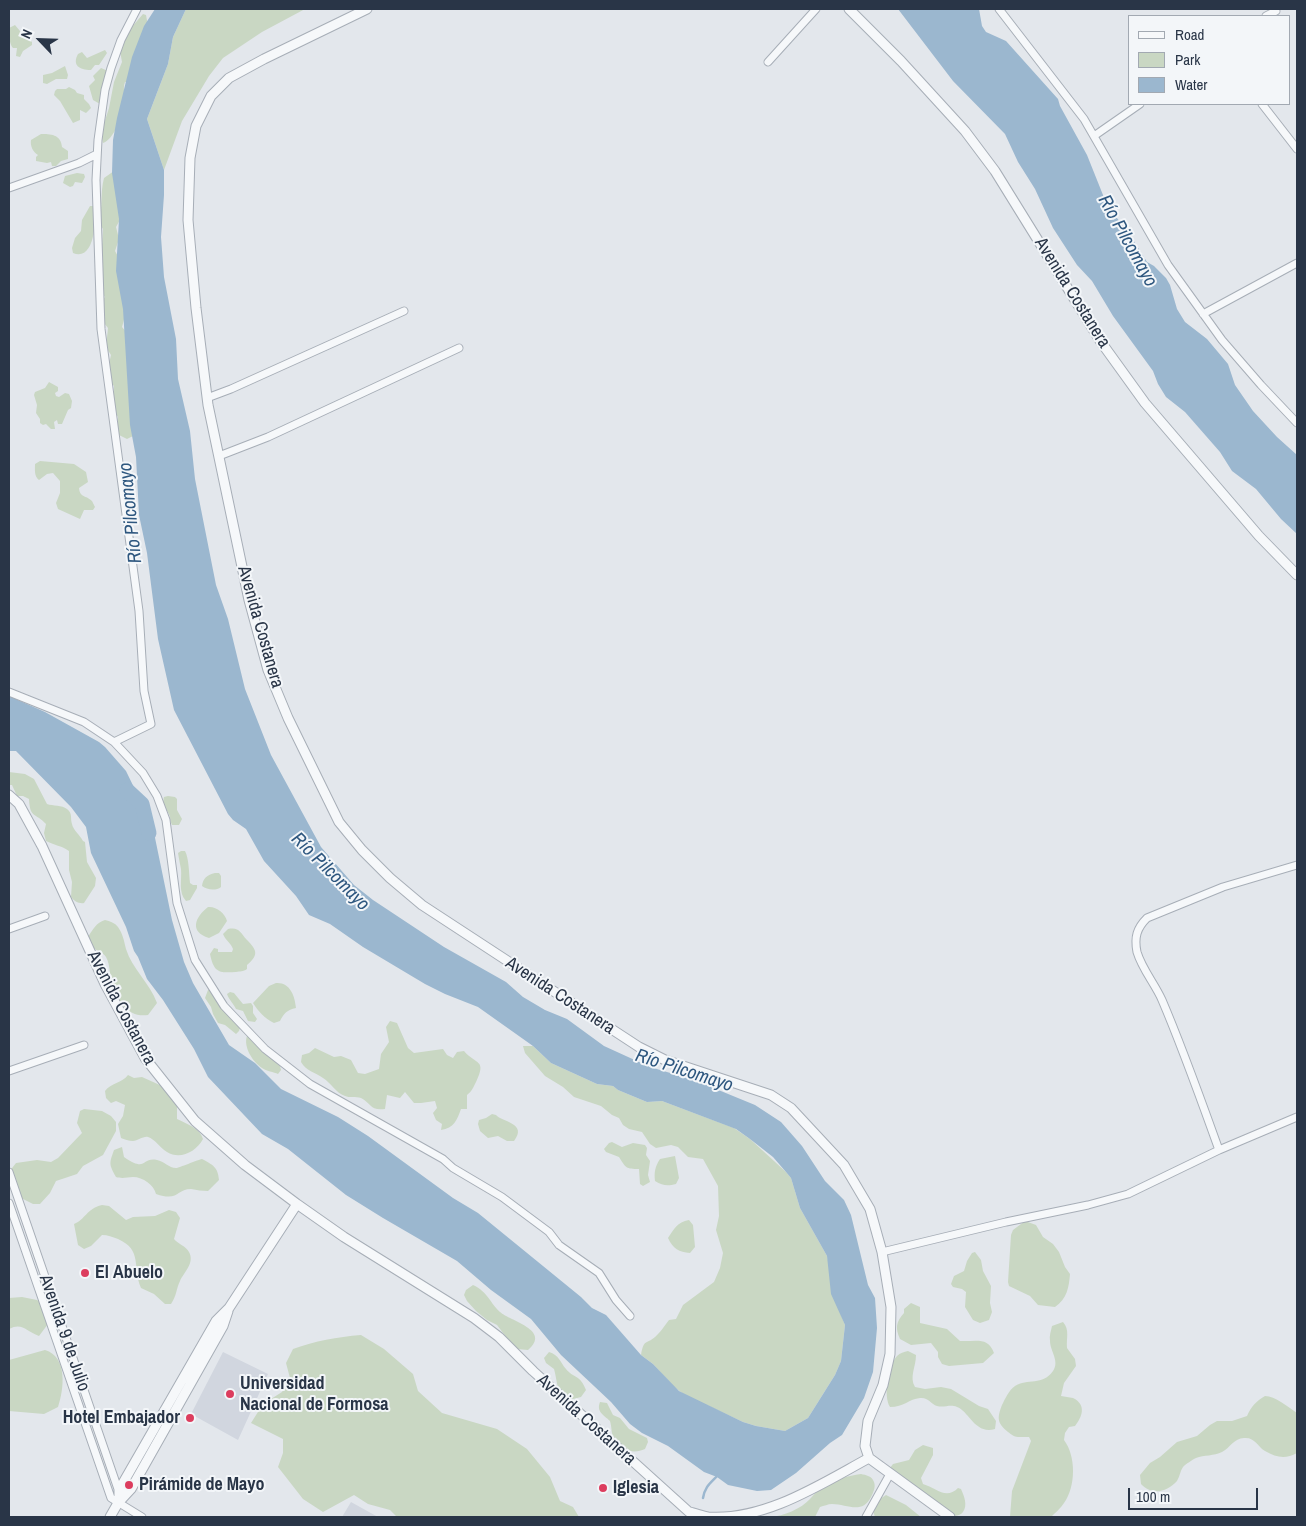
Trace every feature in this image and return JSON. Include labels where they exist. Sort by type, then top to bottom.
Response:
[{"type":"street","points":[[114,742],[151,724],[144,691],[139,612],[101,329],[96,180],[98,140],[105,90],[121,40],[138,9]]},
{"type":"street","name":"Avenida Costanera","points":[[9,795],[19,804],[42,846],[105,984],[145,1058],[195,1121],[245,1165],[297,1204],[344,1237],[474,1318],[499,1337],[533,1371],[688,1514],[707,1517],[738,1515],[774,1506],[814,1488],[869,1458],[865,1446],[868,1420],[883,1385],[890,1354],[891,1307],[882,1252],[870,1209],[844,1165],[791,1108],[771,1095],[665,1060],[639,1047],[422,905],[390,878],[362,850],[339,822],[288,718],[268,670],[249,600],[207,398],[188,220],[190,158],[196,126],[211,96],[230,78],[264,59],[367,9]]},
{"type":"street","points":[[768,62],[816,9]]},
{"type":"street","name":"Avenida Costanera","points":[[849,9],[901,61],[965,132],[995,171],[1102,342],[1145,403],[1259,536],[1297,575]]},
{"type":"street","points":[[999,9],[1084,119],[1168,265],[1203,314],[1222,340],[1297,423]]},
{"type":"street","points":[[1268,15],[1276,11]]},
{"type":"street","points":[[1094,136],[1139,105]]},
{"type":"street","points":[[1263,105],[1297,149]]},
{"type":"street","points":[[9,188],[79,163],[97,154]]},
{"type":"street","points":[[1203,314],[1297,263]]},
{"type":"street","points":[[207,398],[404,311]]},
{"type":"street","points":[[219,456],[268,437],[459,348]]},
{"type":"street","points":[[9,692],[84,722],[114,742],[143,773],[158,796],[166,820],[177,903],[195,960],[224,1006],[265,1049],[310,1084],[443,1159],[453,1168],[502,1197],[549,1232],[559,1245],[599,1273],[616,1300],[630,1316]]},
{"type":"street","points":[[1219,1150],[1190,1069],[1161,998],[1138,954],[1136,939],[1139,926],[1147,918],[1223,887],[1297,866]]},
{"type":"street","points":[[9,929],[45,916]]},
{"type":"street","points":[[9,1071],[84,1045]]},
{"type":"street","points":[[882,1252],[1006,1222],[1088,1205],[1128,1194],[1219,1150],[1297,1117]]},
{"type":"street","name":"Avenida 9 de Julio","points":[[9,1172],[118,1489],[118,1503]]},
{"type":"street","name":"Avenida 9 de Julio","points":[[9,1203],[111,1498],[118,1503]]},
{"type":"street","points":[[110,1517],[118,1503],[123,1483],[216,1321],[229,1308],[297,1204]]},
{"type":"street","points":[[38,1288],[47,1284]]},
{"type":"street","points":[[869,1458],[950,1517]]},
{"type":"street","points":[[866,1517],[890,1474]]},
{"type":"street","points":[[118,1503],[142,1517]]},
{"type":"shaded area","name":"Universidad Nacional de Formosa","points":[[223,1352],[268,1374],[238,1440],[191,1414]]},
{"type":"shaded area","points":[[351,1502],[378,1517],[342,1517]]},
{"type":"green space","points":[[186,9],[305,9],[262,32],[223,58],[209,76],[182,121],[164,170],[147,119],[168,64],[173,37]]},
{"type":"green space","points":[[143,14],[146,15],[148,26],[129,82],[125,82],[124,85],[126,102],[123,112],[111,137],[103,143],[101,133],[109,108],[114,82],[122,62],[120,51],[131,28]]},
{"type":"green space","points":[[15,25],[32,42],[32,45],[23,51],[20,57],[16,56],[17,48],[13,48],[10,39],[9,28]]},
{"type":"green space","points":[[105,50],[107,53],[99,65],[95,65],[91,70],[80,68],[76,64],[78,54],[82,52],[87,58]]},
{"type":"green space","points":[[65,66],[68,75],[67,79],[56,79],[47,84],[43,83],[43,75],[52,73]]},
{"type":"green space","points":[[101,68],[108,71],[108,95],[106,102],[100,104],[93,100],[89,86],[95,80],[93,76]]},
{"type":"green space","points":[[69,87],[77,93],[84,95],[84,99],[91,108],[86,113],[80,110],[80,120],[73,123],[60,101],[54,95],[57,89]]},
{"type":"green space","points":[[41,134],[51,135],[60,139],[62,147],[68,151],[68,159],[61,161],[56,166],[52,166],[51,162],[36,161],[38,155],[32,149],[31,140]]},
{"type":"green space","points":[[114,171],[121,218],[116,227],[119,239],[115,251],[120,260],[125,316],[122,327],[127,333],[133,436],[127,439],[119,435],[118,417],[111,399],[114,396],[114,386],[107,374],[111,355],[106,347],[108,328],[104,323],[103,299],[105,297],[103,295],[103,271],[101,266],[103,229],[99,223],[103,184],[104,178]]},
{"type":"green space","points":[[77,173],[84,174],[85,177],[82,183],[75,182],[70,187],[63,183],[65,176]]},
{"type":"green space","points":[[90,206],[93,206],[95,220],[93,238],[86,251],[80,254],[73,253],[72,248],[75,238],[81,231],[82,220]]},
{"type":"green space","points":[[49,382],[58,387],[58,391],[55,393],[56,396],[59,397],[65,393],[69,394],[72,401],[71,408],[68,410],[62,424],[58,424],[57,420],[54,422],[55,429],[40,423],[36,413],[35,392],[45,388]]},
{"type":"green space","points":[[40,461],[74,464],[86,472],[88,482],[79,488],[82,495],[92,501],[95,507],[93,510],[84,510],[80,519],[58,509],[56,503],[60,493],[60,481],[53,473],[47,474],[39,480],[36,477],[35,464]]},
{"type":"green space","points":[[9,772],[25,774],[34,779],[47,804],[63,807],[70,813],[74,828],[85,842],[87,862],[96,878],[95,886],[84,903],[77,902],[71,897],[72,882],[69,870],[69,851],[46,841],[44,833],[46,824],[32,813],[29,799],[17,796],[12,785],[9,785]]},
{"type":"green space","points":[[168,796],[177,799],[177,810],[182,819],[179,825],[172,825],[169,814],[164,806],[164,797]]},
{"type":"green space","points":[[185,851],[186,854],[190,883],[197,885],[190,900],[186,901],[181,890],[181,869],[178,853]]},
{"type":"green space","points":[[219,873],[221,876],[221,887],[212,890],[202,886],[206,877]]},
{"type":"green space","points":[[208,907],[220,911],[227,921],[219,933],[209,938],[196,928],[197,920]]},
{"type":"green space","points":[[105,920],[114,923],[120,930],[132,963],[154,996],[157,1003],[148,1015],[135,1014],[125,1008],[117,997],[112,985],[106,957],[90,946],[88,937],[97,925]]},
{"type":"green space","points":[[228,929],[239,931],[255,950],[255,955],[244,971],[221,972],[213,965],[210,954],[214,948],[218,949],[218,952],[232,952],[232,947],[223,934]]},
{"type":"green space","points":[[281,983],[288,987],[296,1008],[288,1011],[280,1021],[274,1023],[262,1014],[253,1003],[269,986]]},
{"type":"green space","points":[[211,989],[241,1025],[236,1034],[225,1025],[218,1023],[213,1014],[205,998],[208,990]]},
{"type":"green space","points":[[230,992],[234,993],[243,1004],[251,1003],[253,1013],[257,1019],[255,1022],[248,1021],[243,1011],[236,1009],[227,994]]},
{"type":"green space","points":[[390,1021],[397,1023],[408,1048],[414,1053],[443,1049],[447,1055],[453,1058],[457,1052],[464,1051],[479,1063],[479,1075],[467,1095],[467,1109],[461,1109],[456,1120],[449,1127],[441,1130],[442,1124],[436,1120],[433,1113],[437,1108],[435,1101],[414,1103],[405,1092],[400,1098],[387,1095],[385,1109],[376,1109],[361,1098],[342,1095],[326,1080],[305,1067],[301,1062],[302,1055],[309,1053],[315,1048],[334,1057],[341,1056],[351,1060],[358,1073],[365,1074],[379,1069],[381,1054],[389,1042],[386,1027]]},
{"type":"green space","points":[[251,1035],[280,1066],[281,1070],[278,1074],[264,1069],[252,1058],[246,1045],[247,1036]]},
{"type":"green space","points":[[523,1046],[533,1046],[551,1063],[597,1084],[613,1086],[647,1102],[662,1101],[734,1128],[750,1139],[791,1178],[800,1208],[827,1256],[845,1325],[841,1361],[835,1375],[808,1418],[785,1431],[743,1422],[685,1395],[641,1355],[644,1344],[657,1335],[669,1320],[676,1319],[683,1305],[714,1282],[720,1268],[723,1253],[716,1230],[719,1216],[718,1186],[703,1159],[688,1157],[678,1147],[671,1145],[656,1148],[650,1144],[642,1132],[629,1129],[623,1125],[619,1118],[601,1106],[574,1097],[563,1087],[545,1076],[525,1053]]},
{"type":"green space","points":[[128,1075],[134,1078],[142,1077],[162,1086],[177,1105],[177,1119],[193,1127],[201,1135],[203,1139],[196,1148],[182,1155],[177,1155],[167,1152],[148,1137],[133,1141],[121,1138],[118,1124],[123,1116],[125,1105],[116,1101],[111,1103],[106,1098],[105,1091]]},
{"type":"green space","points":[[84,1109],[102,1111],[111,1116],[116,1122],[116,1131],[103,1155],[83,1166],[77,1174],[56,1181],[50,1193],[40,1204],[33,1204],[21,1198],[9,1172],[16,1163],[37,1160],[51,1162],[58,1158],[82,1133],[77,1123],[80,1111]]},
{"type":"green space","points":[[492,1114],[516,1127],[518,1130],[514,1141],[507,1141],[498,1136],[488,1138],[480,1131],[479,1120]]},
{"type":"green space","points":[[612,1142],[622,1147],[633,1143],[645,1145],[647,1148],[646,1155],[650,1161],[648,1175],[650,1182],[643,1186],[640,1184],[639,1169],[627,1167],[619,1157],[606,1152],[604,1149]]},
{"type":"green space","points":[[122,1147],[124,1157],[137,1164],[157,1160],[176,1168],[202,1159],[214,1167],[219,1180],[208,1191],[191,1189],[169,1197],[156,1194],[150,1185],[141,1178],[116,1177],[111,1161],[114,1150]]},
{"type":"green space","points":[[675,1156],[679,1178],[676,1184],[666,1185],[655,1181],[655,1170],[660,1159]]},
{"type":"green space","points":[[102,1205],[109,1206],[126,1220],[133,1217],[155,1216],[169,1210],[176,1212],[180,1218],[174,1239],[188,1250],[191,1260],[171,1304],[165,1304],[154,1294],[141,1288],[134,1254],[126,1243],[102,1235],[91,1246],[84,1249],[78,1245],[74,1224],[89,1211]]},
{"type":"green space","points":[[689,1220],[693,1225],[695,1247],[690,1253],[677,1249],[668,1238],[679,1224]]},
{"type":"green space","points":[[1025,1221],[1036,1225],[1043,1237],[1053,1244],[1070,1274],[1067,1292],[1055,1307],[1038,1305],[1030,1296],[1009,1286],[1011,1235],[1013,1230]]},
{"type":"green space","points":[[975,1252],[981,1260],[983,1271],[991,1286],[990,1303],[992,1312],[989,1320],[980,1323],[973,1320],[965,1307],[966,1292],[953,1287],[951,1284],[954,1276],[964,1271],[967,1261],[972,1253]]},
{"type":"green space","points":[[473,1285],[485,1294],[500,1312],[527,1327],[532,1332],[535,1337],[534,1343],[528,1350],[517,1349],[513,1346],[497,1325],[487,1320],[467,1301],[464,1295],[466,1290]]},
{"type":"green space","points":[[22,1297],[37,1300],[41,1303],[48,1324],[39,1336],[17,1326],[9,1329],[9,1298]]},
{"type":"green space","points":[[911,1303],[920,1307],[920,1323],[947,1329],[960,1341],[985,1342],[994,1353],[983,1363],[949,1366],[942,1364],[938,1357],[938,1352],[931,1343],[911,1345],[900,1339],[897,1332],[898,1322],[904,1313],[904,1309]]},
{"type":"green space","points":[[1063,1322],[1067,1331],[1067,1348],[1075,1359],[1076,1366],[1064,1383],[1061,1396],[1073,1398],[1082,1408],[1080,1419],[1075,1426],[1069,1427],[1065,1433],[1064,1440],[1071,1454],[1073,1471],[1071,1488],[1063,1505],[1051,1517],[1010,1517],[1012,1491],[1031,1441],[1029,1437],[1017,1437],[1008,1432],[1000,1423],[999,1413],[1006,1397],[1015,1386],[1025,1382],[1045,1379],[1053,1371],[1055,1364],[1050,1345],[1050,1334],[1052,1326]]},
{"type":"green space","points":[[361,1335],[384,1349],[413,1374],[418,1391],[442,1413],[497,1429],[527,1449],[550,1477],[560,1501],[573,1507],[579,1517],[397,1517],[390,1510],[368,1504],[354,1495],[323,1512],[303,1499],[278,1467],[283,1453],[283,1439],[251,1423],[263,1404],[282,1392],[290,1378],[286,1363],[293,1349],[326,1340]]},
{"type":"green space","points":[[45,1350],[58,1359],[61,1366],[63,1383],[58,1407],[44,1414],[9,1411],[9,1360]]},
{"type":"green space","points":[[908,1351],[916,1355],[913,1376],[915,1387],[951,1389],[979,1406],[988,1409],[996,1421],[995,1429],[982,1429],[957,1407],[937,1406],[923,1398],[890,1407],[887,1388],[891,1366],[897,1356]]},
{"type":"green space","points":[[549,1352],[557,1357],[569,1372],[581,1381],[586,1390],[581,1397],[573,1399],[560,1390],[554,1369],[546,1363],[544,1358]]},
{"type":"green space","points":[[1265,1396],[1277,1400],[1297,1413],[1297,1453],[1285,1457],[1277,1456],[1265,1451],[1251,1439],[1241,1438],[1222,1452],[1199,1457],[1189,1462],[1182,1469],[1177,1481],[1169,1488],[1155,1491],[1145,1488],[1141,1484],[1140,1475],[1150,1463],[1177,1442],[1197,1436],[1217,1421],[1232,1421],[1247,1416],[1254,1404]]},
{"type":"green space","points":[[600,1402],[607,1403],[613,1415],[620,1418],[629,1429],[647,1438],[648,1442],[645,1449],[633,1451],[625,1449],[615,1441],[610,1421],[600,1411]]},
{"type":"green space","points":[[923,1445],[933,1448],[933,1455],[921,1478],[923,1484],[945,1493],[958,1488],[961,1489],[965,1506],[963,1512],[958,1515],[945,1513],[937,1509],[912,1488],[903,1488],[895,1480],[890,1468],[893,1464],[909,1460],[915,1450]]},
{"type":"green space","points":[[861,1474],[870,1477],[875,1484],[871,1497],[863,1506],[854,1507],[831,1504],[820,1507],[815,1517],[771,1517],[786,1514],[797,1509],[820,1489],[829,1484],[842,1478]]},
{"type":"green space","points":[[886,1495],[906,1505],[921,1517],[875,1517],[873,1511],[880,1499]]},
{"type":"water","points":[[155,9],[186,9],[173,37],[168,64],[147,119],[164,170],[161,237],[164,277],[176,339],[178,379],[190,431],[195,479],[216,585],[228,619],[245,689],[271,755],[321,847],[354,885],[373,900],[444,947],[506,982],[523,997],[545,1010],[567,1019],[604,1046],[650,1067],[694,1080],[755,1105],[781,1122],[802,1146],[825,1181],[844,1200],[851,1215],[868,1285],[875,1298],[877,1328],[873,1372],[864,1398],[842,1435],[796,1473],[771,1490],[757,1491],[728,1485],[717,1477],[704,1472],[668,1446],[642,1433],[630,1424],[611,1402],[561,1355],[531,1319],[491,1290],[457,1261],[346,1195],[288,1149],[262,1134],[208,1077],[194,1049],[163,1000],[147,979],[134,951],[126,927],[91,853],[86,827],[71,807],[16,751],[9,751],[9,696],[45,712],[99,742],[126,771],[154,833],[172,920],[184,962],[193,983],[229,1045],[255,1063],[281,1089],[338,1117],[368,1136],[453,1198],[478,1213],[592,1308],[606,1315],[641,1355],[653,1364],[679,1391],[743,1422],[756,1426],[785,1431],[808,1418],[835,1375],[841,1361],[845,1325],[831,1294],[827,1256],[800,1208],[791,1178],[773,1157],[736,1129],[662,1101],[647,1102],[613,1086],[597,1084],[551,1063],[533,1046],[478,1007],[425,984],[363,947],[330,924],[309,915],[296,896],[264,861],[246,829],[228,814],[174,710],[158,639],[147,553],[139,515],[136,457],[130,425],[123,309],[116,271],[119,219],[112,173],[113,140],[132,57],[144,26]]},
{"type":"water","points":[[898,9],[979,9],[982,26],[986,32],[1006,41],[1058,99],[1087,155],[1107,205],[1130,235],[1147,262],[1166,278],[1177,309],[1185,322],[1207,339],[1228,364],[1235,385],[1253,411],[1297,455],[1297,534],[1281,519],[1256,489],[1232,471],[1220,452],[1185,412],[1166,397],[1153,371],[1113,316],[1092,281],[1077,265],[1053,228],[1035,189],[1018,162],[1005,134],[953,81]]},
{"type":"waterway","name":"Río Pilcomayo","points":[[127,790],[142,804],[149,833]]},
{"type":"waterway","points":[[703,1498],[707,1488],[718,1475]]},
{"type":"place","name":"El Abuelo","points":[[85,1273]]},
{"type":"place","name":"Universidad Nacional de Formosa","points":[[230,1394]]},
{"type":"place","name":"Hotel Embajador","points":[[190,1418]]},
{"type":"place","name":"Pirámide de Mayo","points":[[129,1485]]},
{"type":"place","name":"Iglesia","points":[[603,1488]]}]
